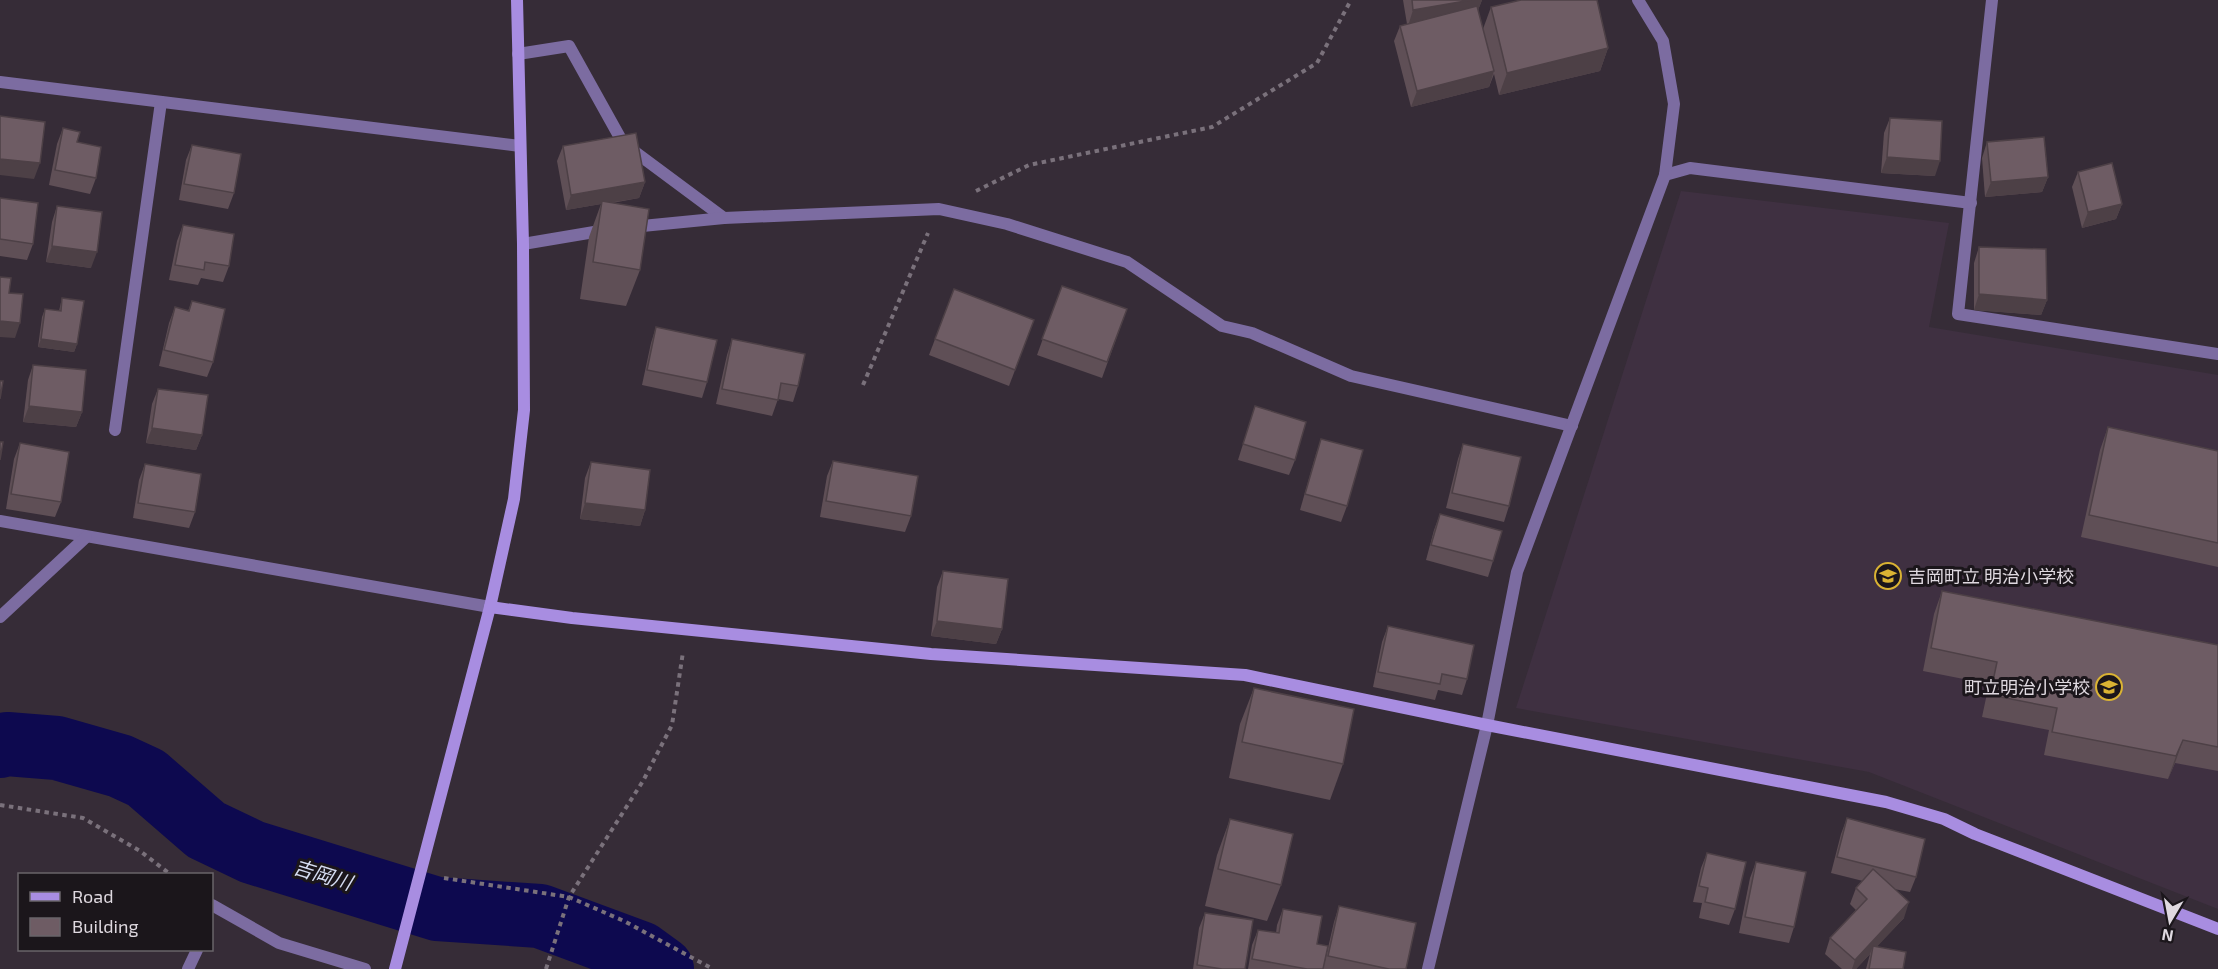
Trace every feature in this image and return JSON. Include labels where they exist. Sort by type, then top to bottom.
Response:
[{"type":"street","points":[[395,969],[490,607],[514,499],[524,410],[523,244],[517,0]]},
{"type":"street","points":[[1428,969],[1440,925],[1453,857],[1487,725],[1517,572],[1665,175],[1674,104],[1663,41],[1638,0]]},
{"type":"street","points":[[1992,0],[1958,314],[2218,354]]},
{"type":"street","points":[[518,54],[569,46],[623,143],[724,218]]},
{"type":"street","points":[[0,82],[520,146]]},
{"type":"street","points":[[115,430],[161,102]]},
{"type":"street","points":[[1665,175],[1690,168],[1971,203]]},
{"type":"street","points":[[523,244],[630,227],[724,218],[939,209],[1007,224],[1127,262],[1222,326],[1252,333],[1351,376],[1572,426]]},
{"type":"street","points":[[0,521],[490,607],[572,618],[931,654],[1245,675],[1487,725],[1886,802],[1944,819],[1975,834],[2218,929]]},
{"type":"street","points":[[0,617],[86,537]]},
{"type":"street","points":[[213,910],[279,943],[365,969]]},
{"type":"street","points":[[188,969],[197,951]]},
{"type":"path","points":[[864,385],[939,209],[1029,165],[1212,127],[1317,63],[1351,0]]},
{"type":"path","points":[[546,969],[569,897],[643,781],[672,725],[686,629]]},
{"type":"path","points":[[0,805],[83,818],[140,851],[169,873]]},
{"type":"path","points":[[419,875],[569,897],[624,921],[713,969]]},
{"type":"shaded area","name":"吉岡町立 明治小学校","points":[[1681,191],[1949,223],[1929,327],[2218,375],[2218,909],[1869,772],[1516,708]]},
{"type":"building","points":[[1412,0],[1471,0],[1413,10]]},
{"type":"building","points":[[1521,0],[1597,0],[1608,48],[1507,73],[1491,7]]},
{"type":"building","points":[[1477,6],[1494,71],[1417,91],[1400,26]]},
{"type":"building","points":[[0,116],[45,122],[40,163],[0,159]]},
{"type":"building","points":[[1890,118],[1942,121],[1940,161],[1887,157]]},
{"type":"building","points":[[63,128],[80,132],[77,142],[101,147],[96,178],[55,170]]},
{"type":"building","points":[[636,133],[645,182],[571,195],[563,146]]},
{"type":"building","points":[[2044,137],[2048,177],[1991,182],[1987,142]]},
{"type":"building","points":[[192,145],[241,154],[234,193],[184,184]]},
{"type":"building","points":[[2112,163],[2122,204],[2088,212],[2078,172]]},
{"type":"building","points":[[0,198],[38,203],[33,244],[0,239]]},
{"type":"building","points":[[602,201],[649,209],[640,270],[593,262]]},
{"type":"building","points":[[57,206],[102,212],[97,252],[52,246]]},
{"type":"building","points":[[183,225],[234,234],[229,266],[205,262],[204,270],[175,265]]},
{"type":"building","points":[[1979,247],[2046,249],[2047,300],[1979,294]]},
{"type":"building","points":[[0,277],[11,278],[9,293],[23,294],[20,323],[0,321]]},
{"type":"building","points":[[1062,286],[1127,309],[1107,362],[1042,339]]},
{"type":"building","points":[[954,289],[1034,320],[1015,370],[935,339]]},
{"type":"building","points":[[62,298],[84,301],[77,344],[41,339],[45,309],[61,311]]},
{"type":"building","points":[[192,301],[225,309],[213,362],[164,350],[175,307],[189,311]]},
{"type":"building","points":[[656,327],[717,340],[707,382],[647,370]]},
{"type":"building","points":[[732,339],[805,354],[798,386],[781,383],[778,400],[722,389]]},
{"type":"building","points":[[33,365],[86,370],[82,412],[29,406]]},
{"type":"building","points":[[0,381],[3,381],[0,399]]},
{"type":"building","points":[[158,389],[208,395],[202,435],[152,428]]},
{"type":"building","points":[[1255,406],[1306,422],[1295,460],[1243,444]]},
{"type":"building","points":[[2108,427],[2218,451],[2218,543],[2089,515]]},
{"type":"building","points":[[1321,439],[1363,450],[1347,506],[1305,494]]},
{"type":"building","points":[[0,442],[3,442],[0,460]]},
{"type":"building","points":[[20,443],[69,452],[61,502],[11,494]]},
{"type":"building","points":[[1463,444],[1521,457],[1509,506],[1452,493]]},
{"type":"building","points":[[833,461],[918,476],[911,516],[826,501]]},
{"type":"building","points":[[591,462],[650,470],[645,510],[585,503]]},
{"type":"building","points":[[145,464],[201,474],[195,512],[138,503]]},
{"type":"building","points":[[1440,514],[1502,531],[1493,561],[1431,545]]},
{"type":"building","points":[[943,571],[1008,579],[1002,629],[937,621]]},
{"type":"building","points":[[1942,591],[2218,645],[2218,747],[2183,740],[2176,756],[2052,732],[2057,708],[1990,695],[1997,662],[1931,648]]},
{"type":"building","points":[[1388,626],[1474,645],[1467,679],[1442,674],[1440,684],[1378,672]]},
{"type":"building","points":[[1254,688],[1354,709],[1343,764],[1242,742]]},
{"type":"building","points":[[1847,818],[1925,839],[1916,877],[1837,857]]},
{"type":"building","points":[[1230,819],[1293,834],[1281,885],[1218,869]]},
{"type":"building","points":[[1707,853],[1746,862],[1735,909],[1705,902],[1708,888],[1699,886]]},
{"type":"building","points":[[1756,862],[1806,872],[1794,927],[1745,917]]},
{"type":"building","points":[[1873,869],[1909,902],[1855,960],[1830,938],[1867,899],[1856,888]]},
{"type":"building","points":[[1339,906],[1416,923],[1406,969],[1389,969],[1328,956]]},
{"type":"building","points":[[1283,909],[1322,916],[1317,944],[1328,946],[1323,969],[1307,969],[1252,959],[1258,930],[1279,933]]},
{"type":"building","points":[[1205,913],[1253,920],[1245,969],[1222,969],[1197,965]]},
{"type":"building","points":[[1873,946],[1906,952],[1903,969],[1869,969]]},
{"type":"waterway","name":"吉岡川","points":[[0,746],[7,744],[57,748],[120,766],[146,778],[206,830],[252,852],[437,909],[540,916],[640,953],[662,969]]},
{"type":"place","name":"吉岡町立 明治小学校","points":[[1888,576]]},
{"type":"place","name":"町立明治小学校","points":[[2109,687]]}]
